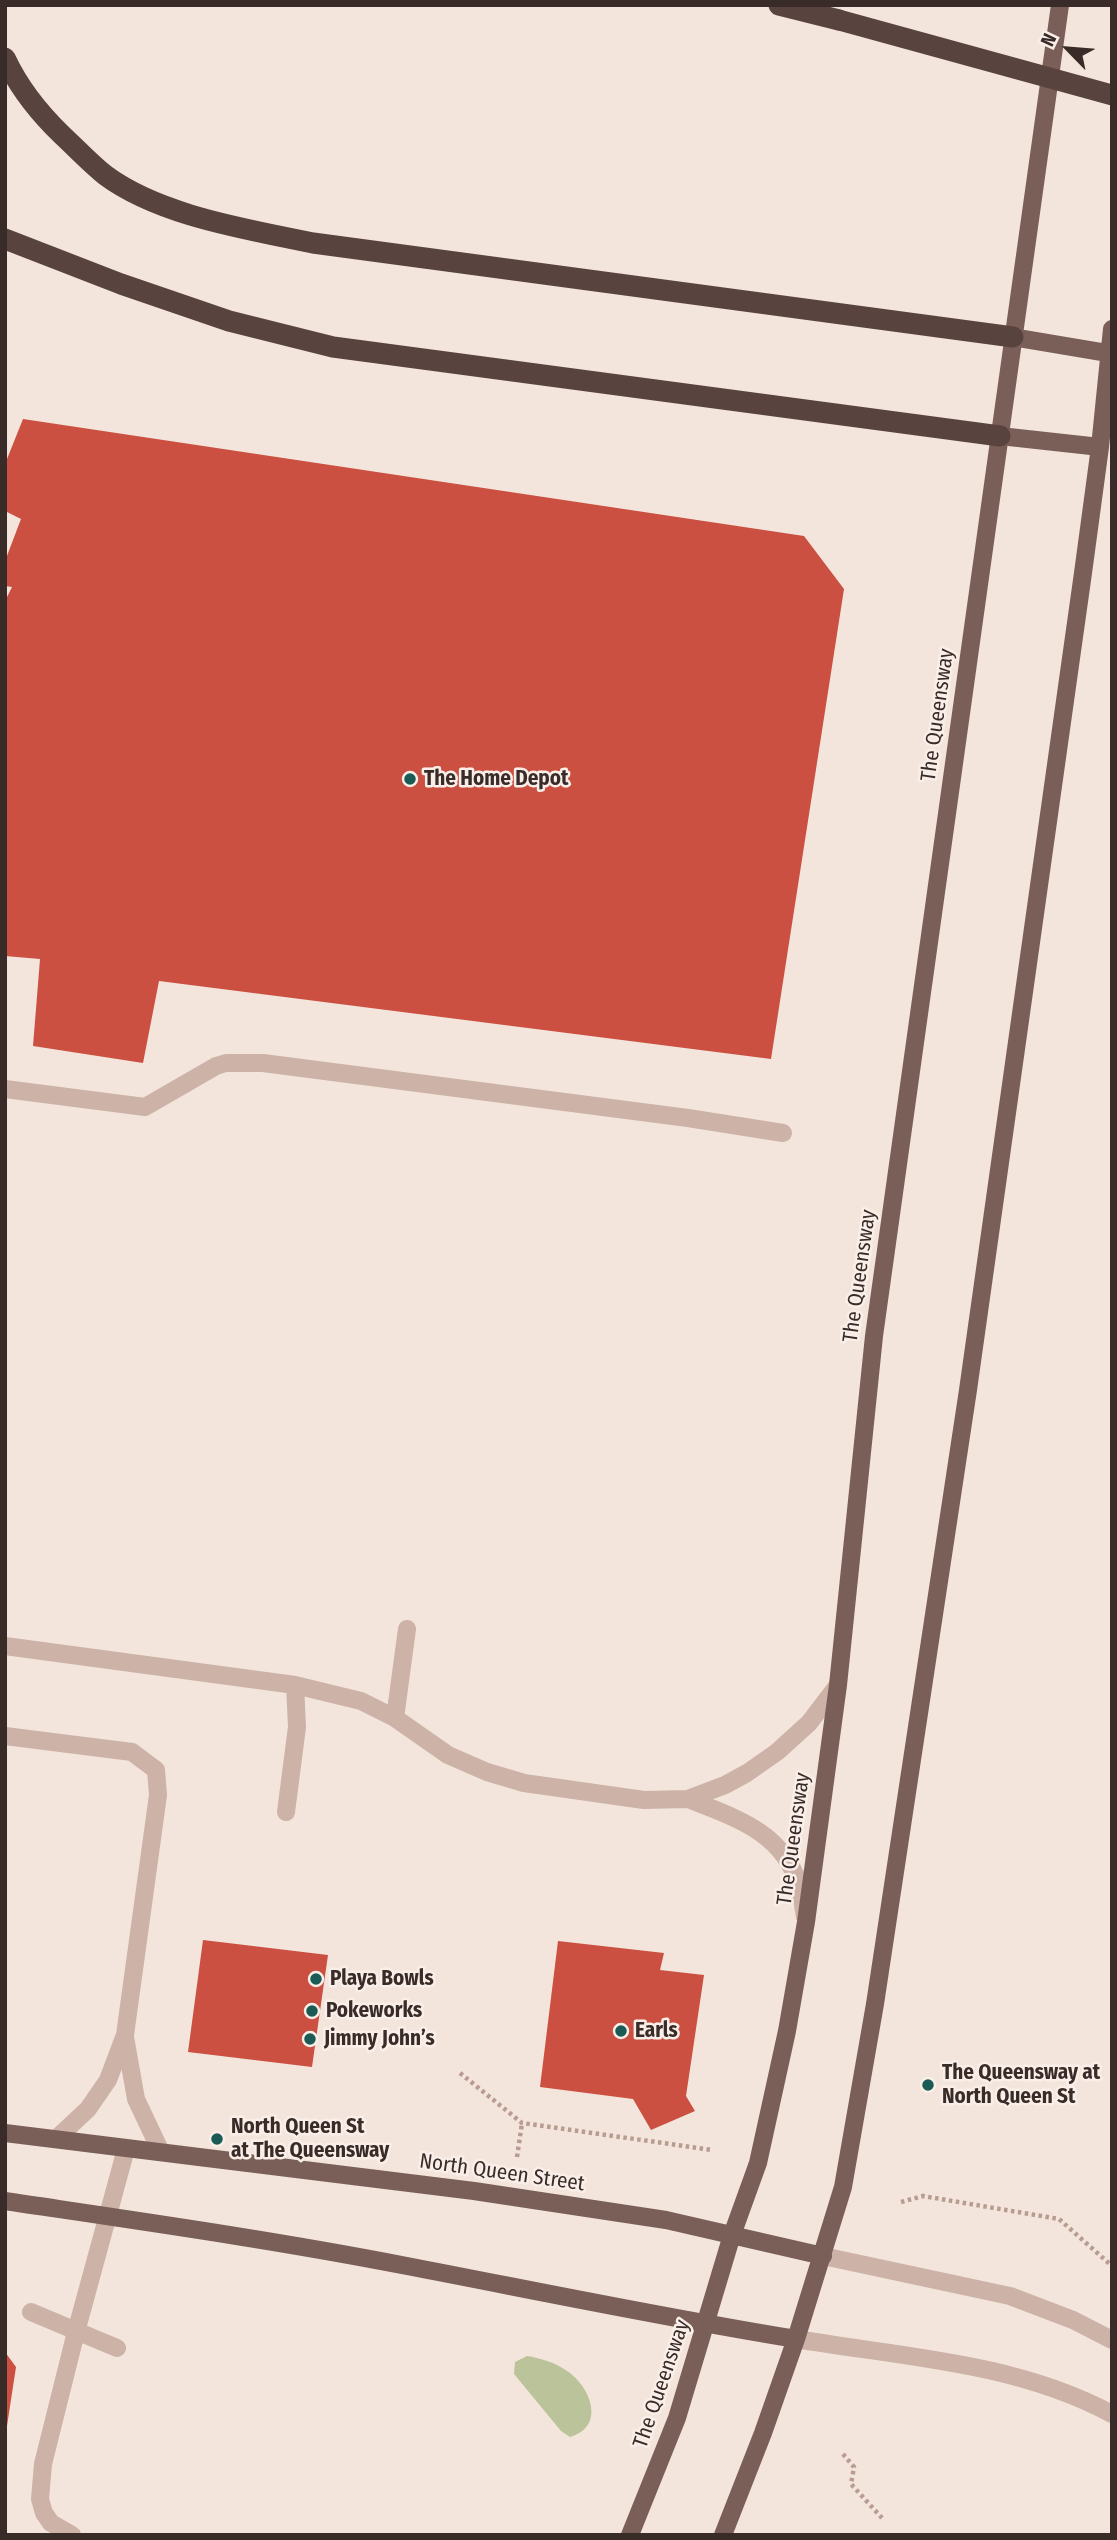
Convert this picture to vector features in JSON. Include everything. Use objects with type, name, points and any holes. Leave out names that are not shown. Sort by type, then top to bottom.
[{"type":"highway","points":[[779,5],[1112,94]]},
{"type":"highway","points":[[5,58],[14,78],[39,112],[106,175],[136,193],[226,225],[313,243],[1013,337]]},
{"type":"highway","points":[[5,239],[121,284],[229,321],[333,347],[1000,436]]},
{"type":"main road","name":"The Queensway","points":[[630,2535],[677,2418],[732,2235],[758,2163],[787,2031],[806,1922],[838,1685],[874,1336],[1060,5]]},
{"type":"main road","points":[[723,2535],[796,2339],[843,2187],[875,2004],[968,1390],[1106,448],[1112,329]]},
{"type":"main road","points":[[1013,337],[1110,353]]},
{"type":"main road","points":[[1000,436],[1106,448]]},
{"type":"main road","name":"North Queen Street","points":[[5,2133],[488,2193],[666,2220],[823,2256]]},
{"type":"main road","points":[[5,2201],[253,2238],[707,2325],[796,2339]]},
{"type":"lane","points":[[5,1089],[145,1107],[216,1066],[226,1063],[263,1063],[688,1118],[783,1133]]},
{"type":"lane","points":[[396,1718],[407,1629]]},
{"type":"lane","points":[[5,1646],[295,1685],[361,1701],[396,1718],[448,1755],[499,1776],[524,1783],[645,1800],[688,1799],[725,1786],[777,1752],[810,1723],[838,1685]]},
{"type":"lane","points":[[286,1812],[297,1727],[295,1685]]},
{"type":"lane","points":[[5,1736],[132,1752],[156,1770],[158,1794],[125,2035],[108,2080],[88,2109],[56,2139]]},
{"type":"lane","points":[[688,1799],[747,1823],[766,1835],[787,1860],[798,1884],[806,1922]]},
{"type":"lane","points":[[125,2035],[136,2099],[161,2152]]},
{"type":"lane","points":[[72,2535],[51,2523],[44,2513],[40,2499],[43,2464],[126,2148]]},
{"type":"lane","points":[[823,2256],[1010,2295],[1073,2320],[1112,2340]]},
{"type":"lane","points":[[31,2312],[117,2348]]},
{"type":"lane","points":[[796,2339],[961,2363],[1036,2381],[1112,2414]]},
{"type":"path","points":[[460,2073],[522,2123],[712,2150]]},
{"type":"path","points":[[517,2157],[522,2123]]},
{"type":"path","points":[[901,2202],[923,2196],[1059,2219],[1112,2266]]},
{"type":"path","points":[[843,2454],[854,2467],[851,2484],[882,2518]]},
{"type":"green space","points":[[527,2356],[560,2367],[581,2384],[591,2404],[589,2424],[582,2431],[570,2437],[561,2431],[514,2374],[515,2362]]},
{"type":"building","name":"The Home Depot","points":[[23,419],[804,536],[844,589],[771,1059],[159,981],[143,1063],[33,1046],[40,959],[5,956],[5,601],[12,587],[5,586],[5,561],[21,519],[5,511],[5,464]]},
{"type":"building","points":[[203,1940],[328,1955],[312,2067],[188,2052]]},
{"type":"building","name":"Earls","points":[[558,1941],[664,1953],[660,1970],[704,1975],[686,2096],[695,2111],[651,2130],[633,2099],[540,2087]]},
{"type":"building","points":[[5,2352],[16,2367],[7,2426],[5,2426]]},
{"type":"place","name":"The Home Depot","points":[[410,779]]},
{"type":"place","name":"Playa Bowls","points":[[316,1979]]},
{"type":"place","name":"Pokeworks","points":[[312,2011]]},
{"type":"place","name":"Earls","points":[[621,2031]]},
{"type":"place","name":"Jimmy John’s","points":[[310,2039]]},
{"type":"place","name":"The Queensway at North Queen St","points":[[928,2085]]},
{"type":"place","name":"North Queen St at The Queensway","points":[[217,2139]]}]
